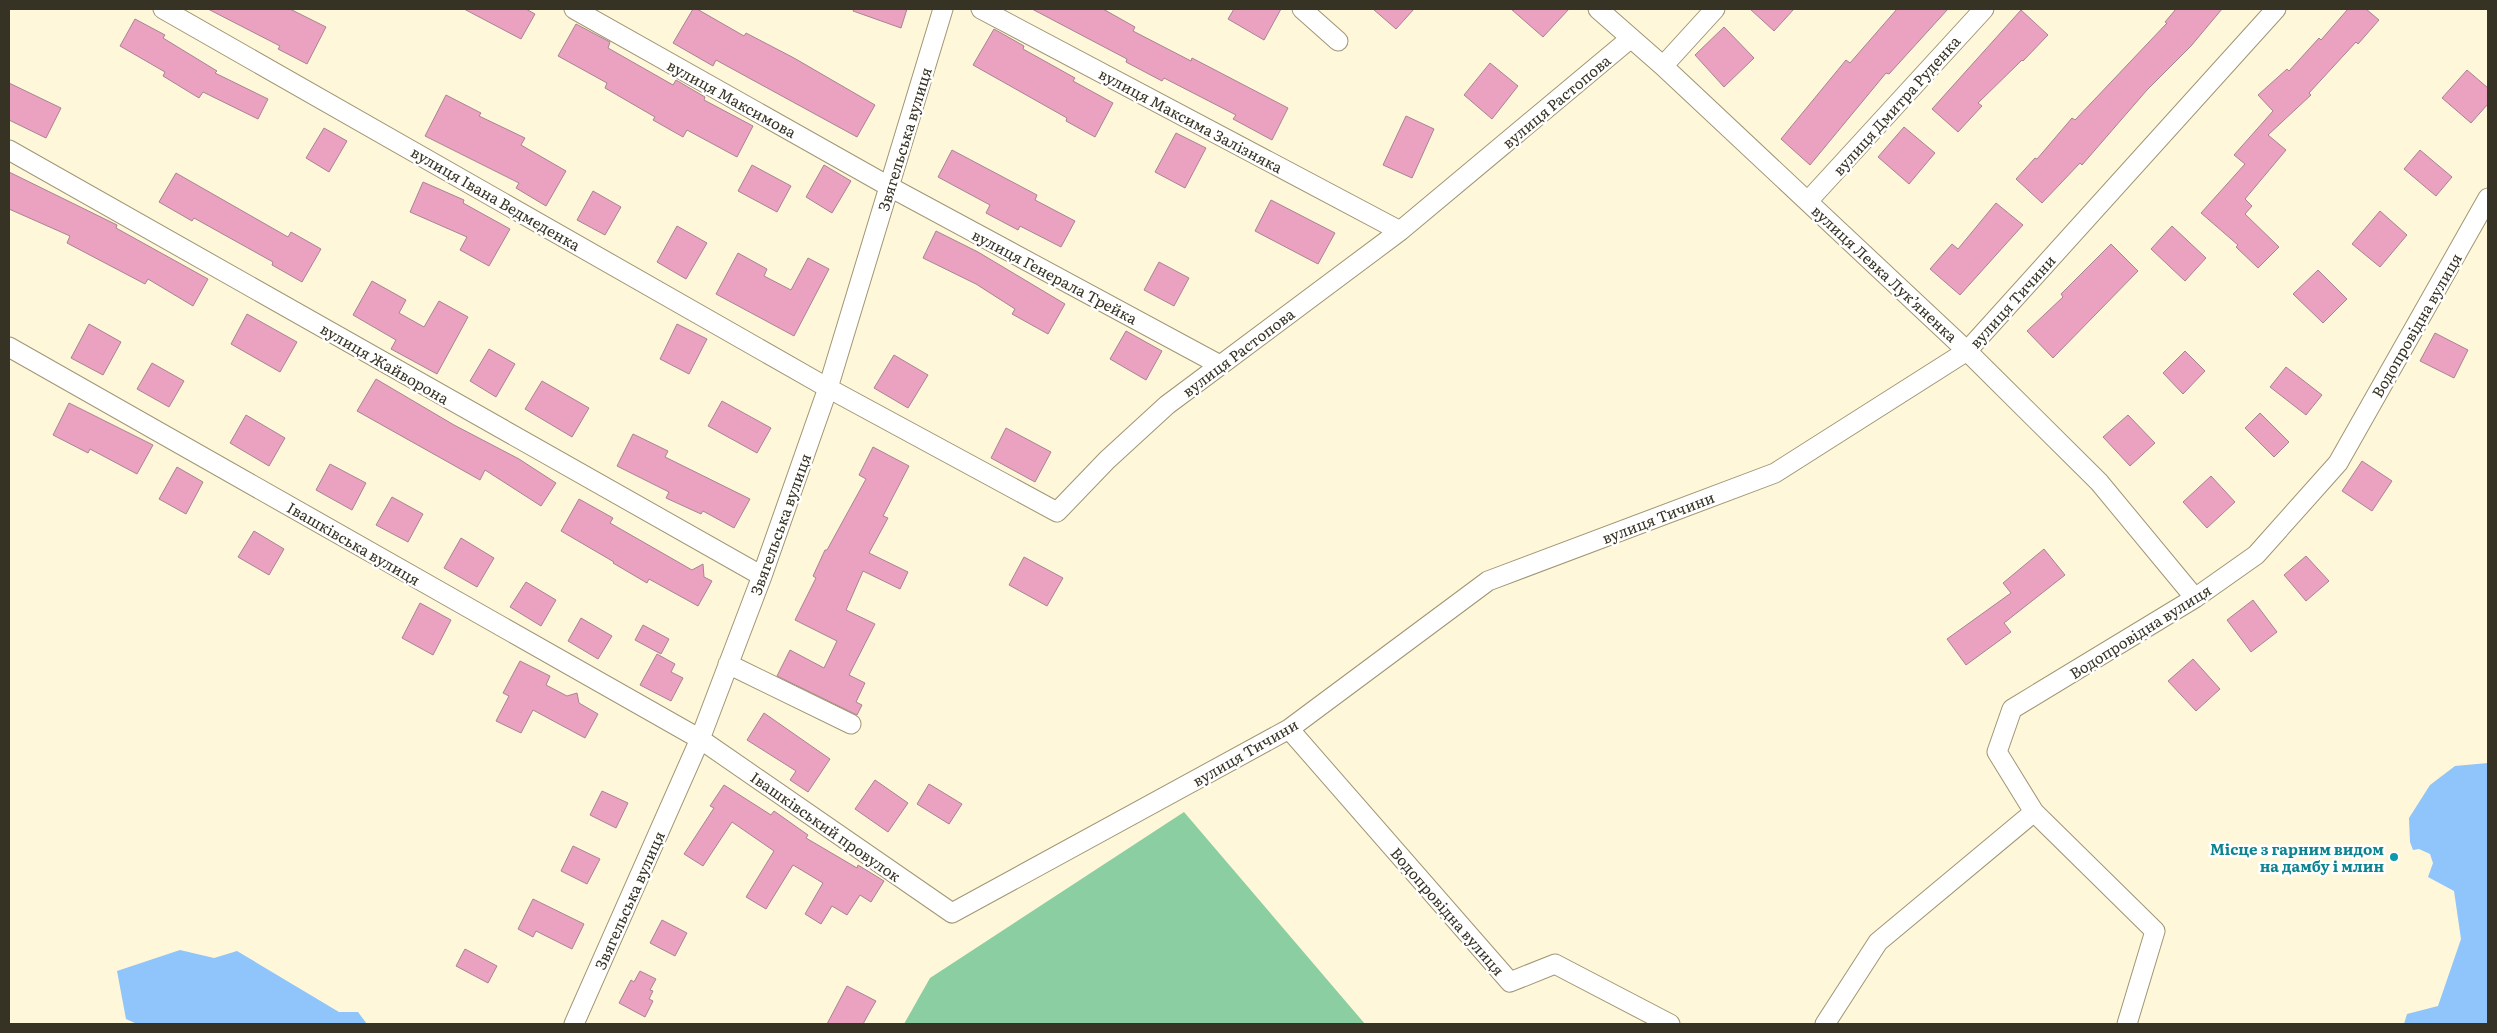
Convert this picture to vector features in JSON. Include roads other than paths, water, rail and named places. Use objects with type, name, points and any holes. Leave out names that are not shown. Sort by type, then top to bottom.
[{"type":"street","name":"вулиця Івана Ведмеденка","points":[[163,9],[828,388]]},
{"type":"street","name":"вулиця Максимова","points":[[574,9],[890,187]]},
{"type":"street","name":"Звягельська вулиця","points":[[574,1024],[700,740],[762,576],[828,388],[943,9]]},
{"type":"street","name":"вулиця Максима Залізняка","points":[[981,9],[1400,231]]},
{"type":"street","points":[[1302,9],[1338,41]]},
{"type":"street","name":"вулиця Левка Лукʼяненка","points":[[1598,9],[1663,66],[1968,351],[2100,482],[2195,598]]},
{"type":"street","points":[[1663,66],[1715,9]]},
{"type":"street","name":"вулиця Дмитра Руденка","points":[[1808,201],[1984,9]]},
{"type":"street","name":"вулиця Тичини","points":[[952,914],[1289,729],[1488,580],[1776,473],[1968,351],[2276,9]]},
{"type":"street","name":"вулиця Растопова","points":[[828,388],[1057,512],[1107,460],[1167,405],[1400,231],[1631,38]]},
{"type":"street","name":"вулиця Жайворона","points":[[9,150],[762,576]]},
{"type":"street","name":"вулиця Генерала Трейка","points":[[890,187],[1220,365]]},
{"type":"street","name":"Водопровідна вулиця","points":[[2034,812],[1997,752],[2012,709],[2195,598],[2256,555],[2338,463],[2488,198]]},
{"type":"street","name":"Івашківська вулиця","points":[[9,347],[700,740]]},
{"type":"street","points":[[728,664],[851,724]]},
{"type":"street","name":"Водопровідна вулиця","points":[[1289,729],[1510,982],[1554,964],[1670,1024]]},
{"type":"street","name":"Івашківський провулок","points":[[700,740],[952,914]]},
{"type":"street","points":[[1825,1024],[1878,942],[2034,812],[2155,931],[2127,1024]]},
{"type":"water","points":[[2488,763],[2488,1024],[2404,1024],[2407,1014],[2438,1006],[2461,939],[2454,891],[2428,877],[2433,863],[2430,854],[2419,849],[2413,850],[2410,842],[2409,818],[2430,785],[2455,766]]},
{"type":"water","points":[[180,950],[214,958],[237,951],[339,1012],[358,1012],[367,1024],[137,1024],[126,1019],[117,971]]},
{"type":"place","name":"Місце з гарним видом на дамбу і млин","points":[[2394,857]]}]
